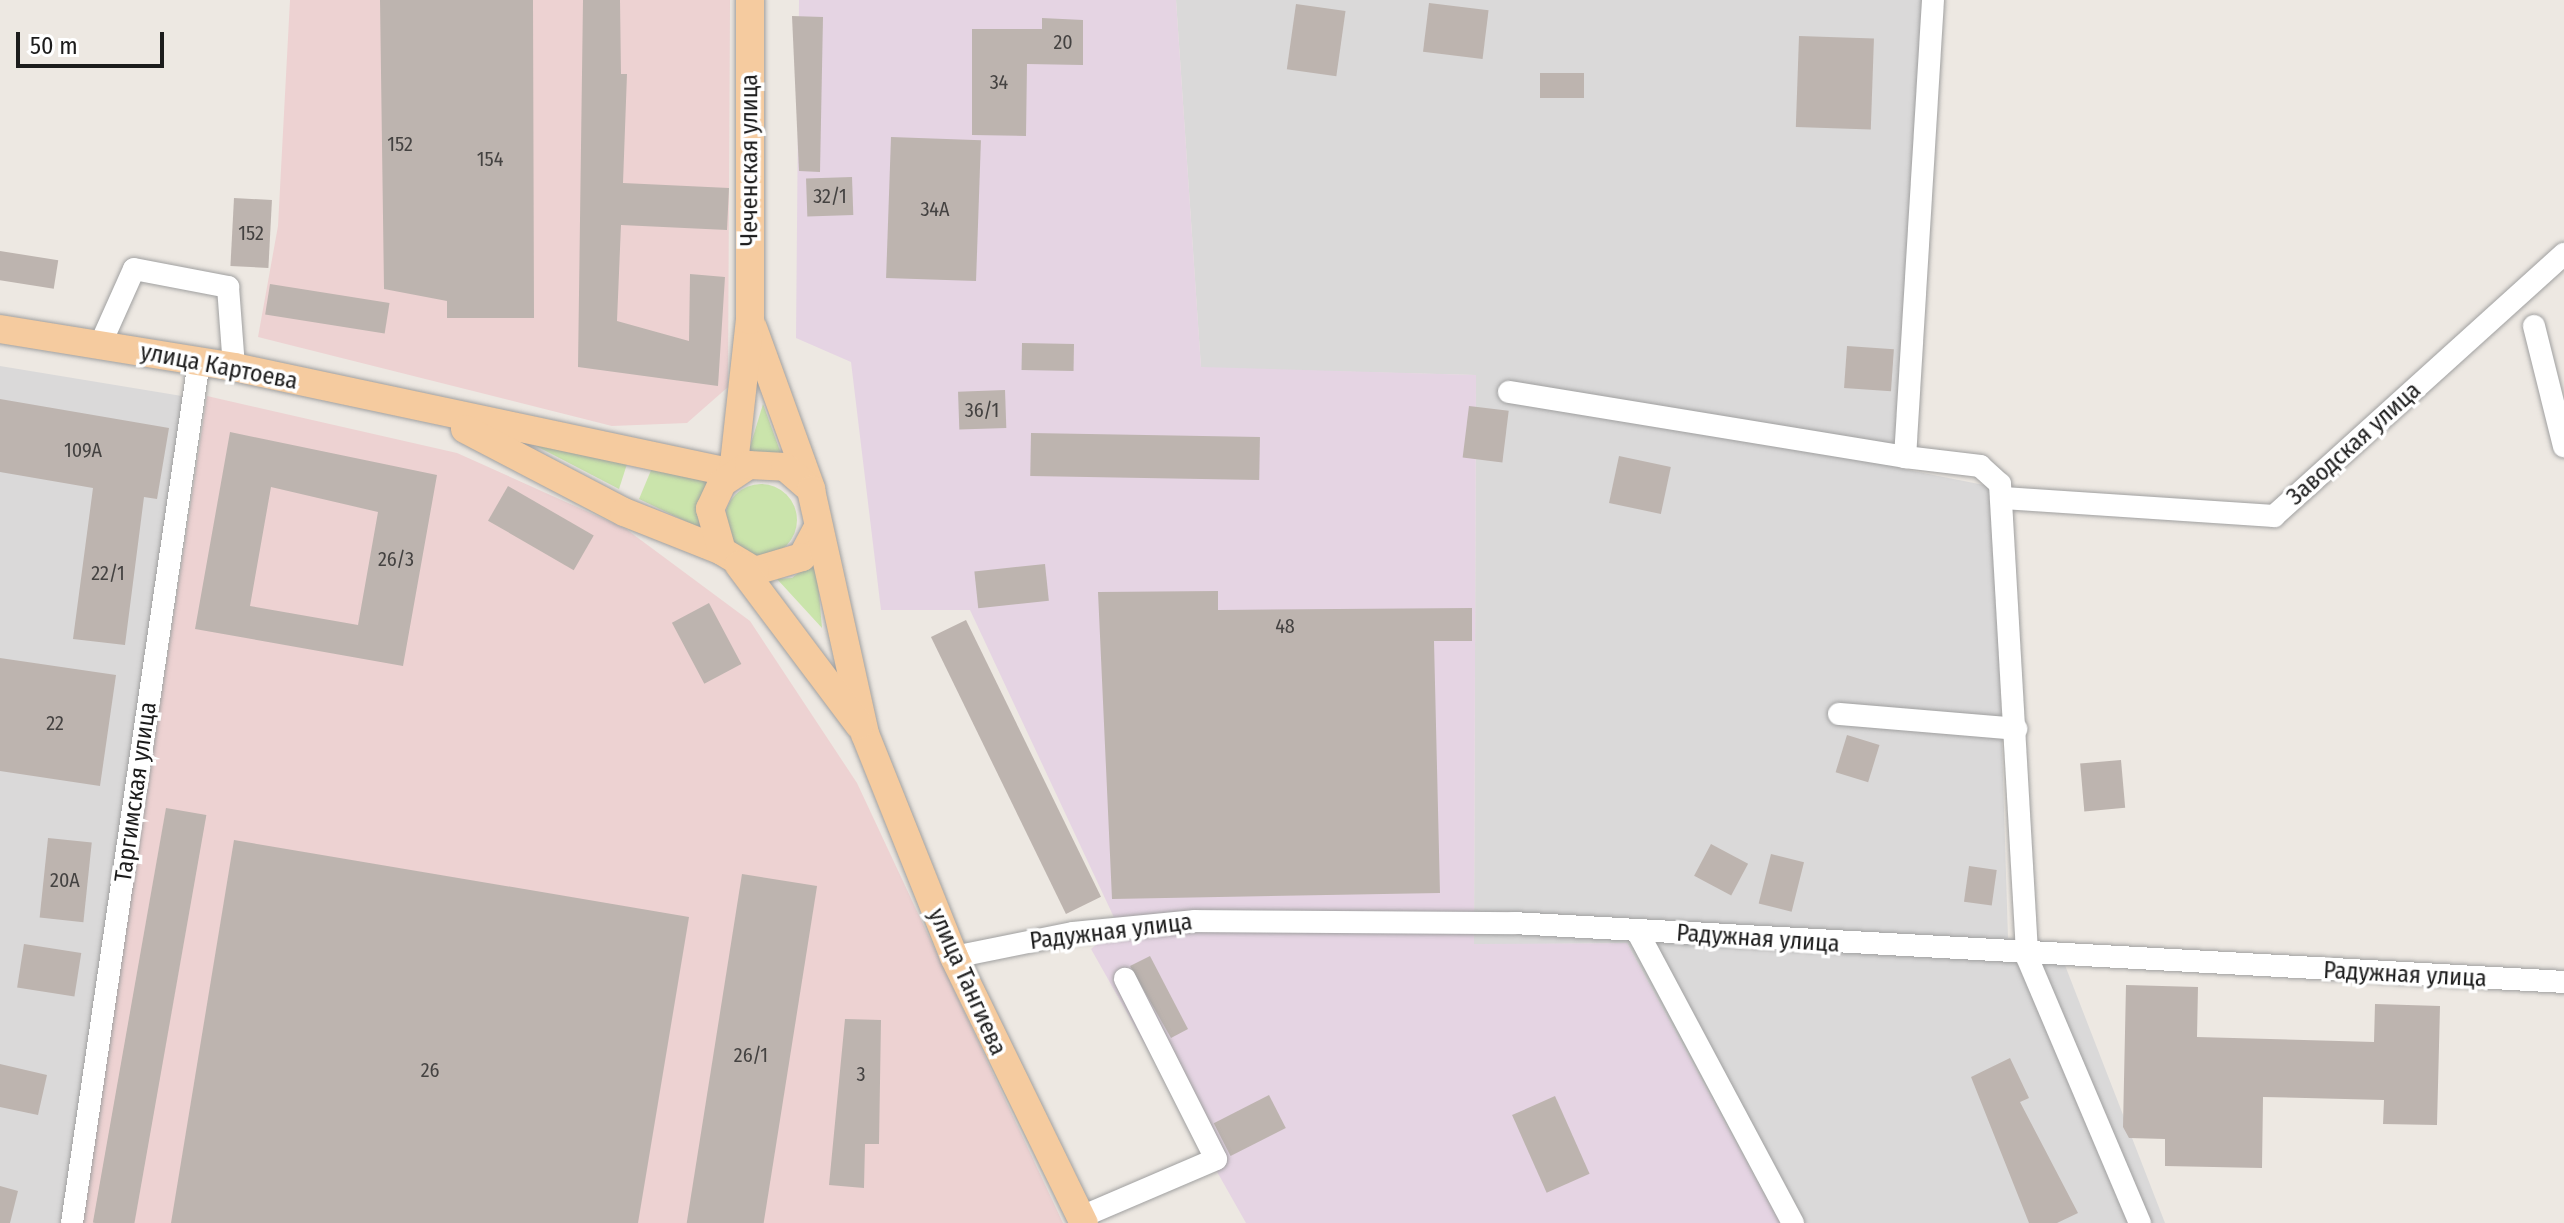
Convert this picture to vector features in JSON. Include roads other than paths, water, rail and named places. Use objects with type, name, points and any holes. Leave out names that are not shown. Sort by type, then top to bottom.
[{"type":"main road","name":"Чеченская улица","points":[[733,473],[750,320],[750,0]]},
{"type":"main road","name":"Чеченская улица","points":[[750,320],[811,490]]},
{"type":"main road","name":"улица Картоева","points":[[0,329],[234,367],[436,413],[733,473]]},
{"type":"main road","name":"улица Картоева","points":[[436,413],[624,512],[730,558]]},
{"type":"main road","points":[[767,463],[785,467],[811,490],[865,734],[730,558],[710,509],[733,473],[767,463]]},
{"type":"main road","points":[[730,558],[788,566],[818,527]]},
{"type":"main road","name":"улица Тангиева","points":[[865,734],[954,957],[1083,1220]]},
{"type":"street","points":[[1905,457],[1933,0]]},
{"type":"street","name":"Заводская улица","points":[[2003,498],[2274,516],[2564,254]]},
{"type":"street","points":[[100,345],[134,269],[228,287],[234,367]]},
{"type":"street","points":[[2534,326],[2564,446]]},
{"type":"street","name":"Таргимская улица","points":[[72,1223],[199,361]]},
{"type":"street","points":[[1509,392],[1905,457],[1980,466],[2000,484],[2027,957],[2140,1223]]},
{"type":"street","points":[[1839,714],[2016,729]]},
{"type":"street","name":"Радужная улица","points":[[954,957],[1073,933],[1195,921],[1637,931],[2027,957],[2564,982]]},
{"type":"street","points":[[1637,931],[1793,1223]]},
{"type":"street","points":[[1083,1220],[1216,1159],[1125,979]]}]
